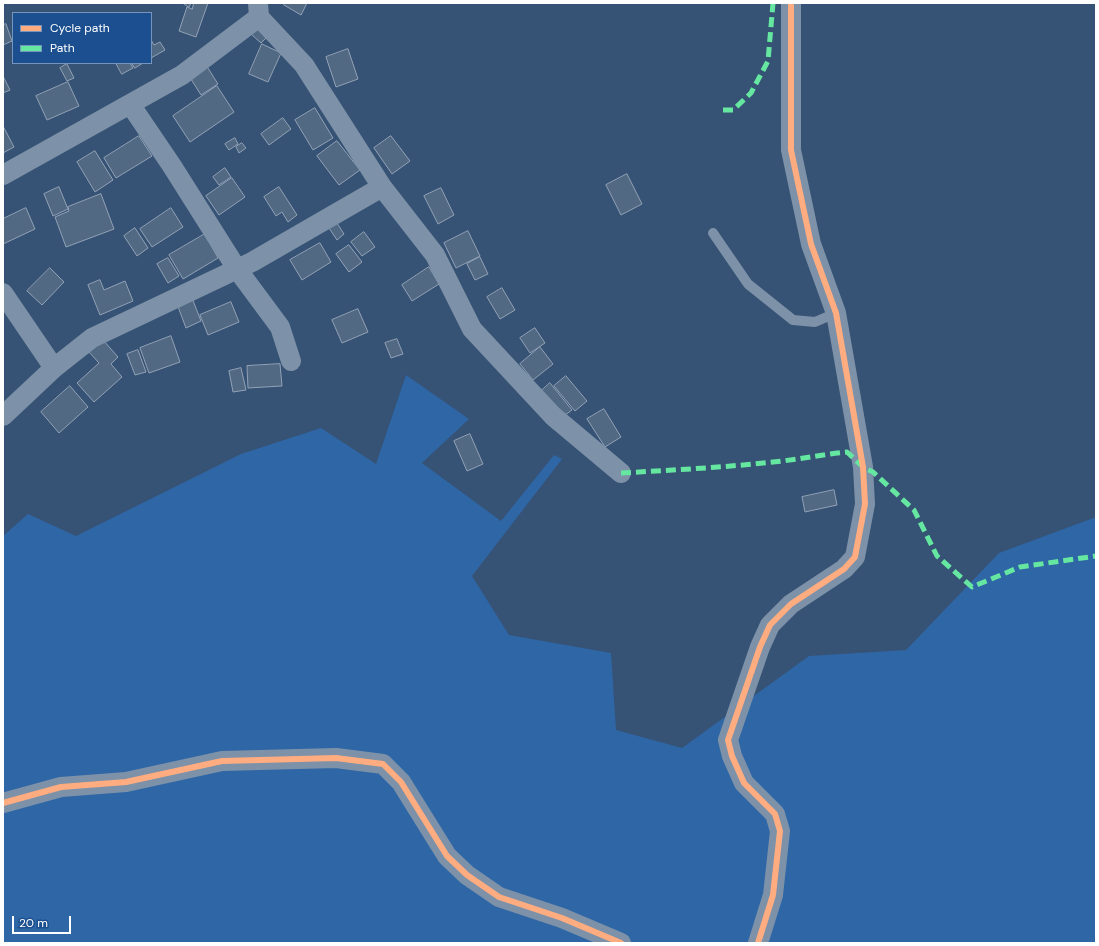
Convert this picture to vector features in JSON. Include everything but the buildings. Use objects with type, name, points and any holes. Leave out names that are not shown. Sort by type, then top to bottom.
[{"type":"street","points":[[758,943],[773,894],[780,831],[775,814],[744,783],[732,756],[728,740],[760,647],[770,625],[791,604],[844,569],[855,557],[865,504],[863,467],[836,314],[811,244],[791,150],[791,3]]},
{"type":"street","points":[[3,175],[182,75],[258,10],[304,65],[382,187],[435,255],[472,329],[553,416],[621,473]]},
{"type":"street","points":[[130,104],[172,166],[237,269],[280,327],[291,361]]},
{"type":"street","points":[[3,416],[54,368],[92,338],[252,262],[382,187]]},
{"type":"street","points":[[3,293],[54,368]]},
{"type":"street","points":[[3,803],[61,786],[126,782],[222,761],[336,758],[383,764],[401,782],[447,856],[467,875],[499,897],[562,918],[620,943]]},
{"type":"lane","points":[[713,233],[748,284],[793,320],[815,322],[836,314]]},
{"type":"shaded area","points":[[406,375],[469,419],[422,463],[501,521],[554,455],[562,459],[472,576],[509,635],[611,653],[616,730],[682,748],[809,656],[906,650],[999,553],[1096,517],[1096,943],[3,943],[3,536],[28,514],[76,536],[241,454],[321,428],[376,464]]},
{"type":"marked path","points":[[723,110],[733,110],[751,93],[768,61],[773,3]]},
{"type":"marked path","points":[[621,473],[743,465],[847,452],[863,467],[873,472],[914,510],[937,556],[972,587],[1020,567],[1096,556]]},
{"type":"cycle path","points":[[758,943],[773,895],[780,831],[775,814],[744,783],[732,756],[728,740],[760,647],[770,625],[791,604],[844,569],[855,557],[865,504],[863,467],[836,313],[811,244],[791,150],[791,3]]},
{"type":"cycle path","points":[[3,803],[61,787],[126,782],[222,761],[336,758],[383,764],[401,782],[447,856],[467,875],[499,897],[562,918],[621,943]]}]
